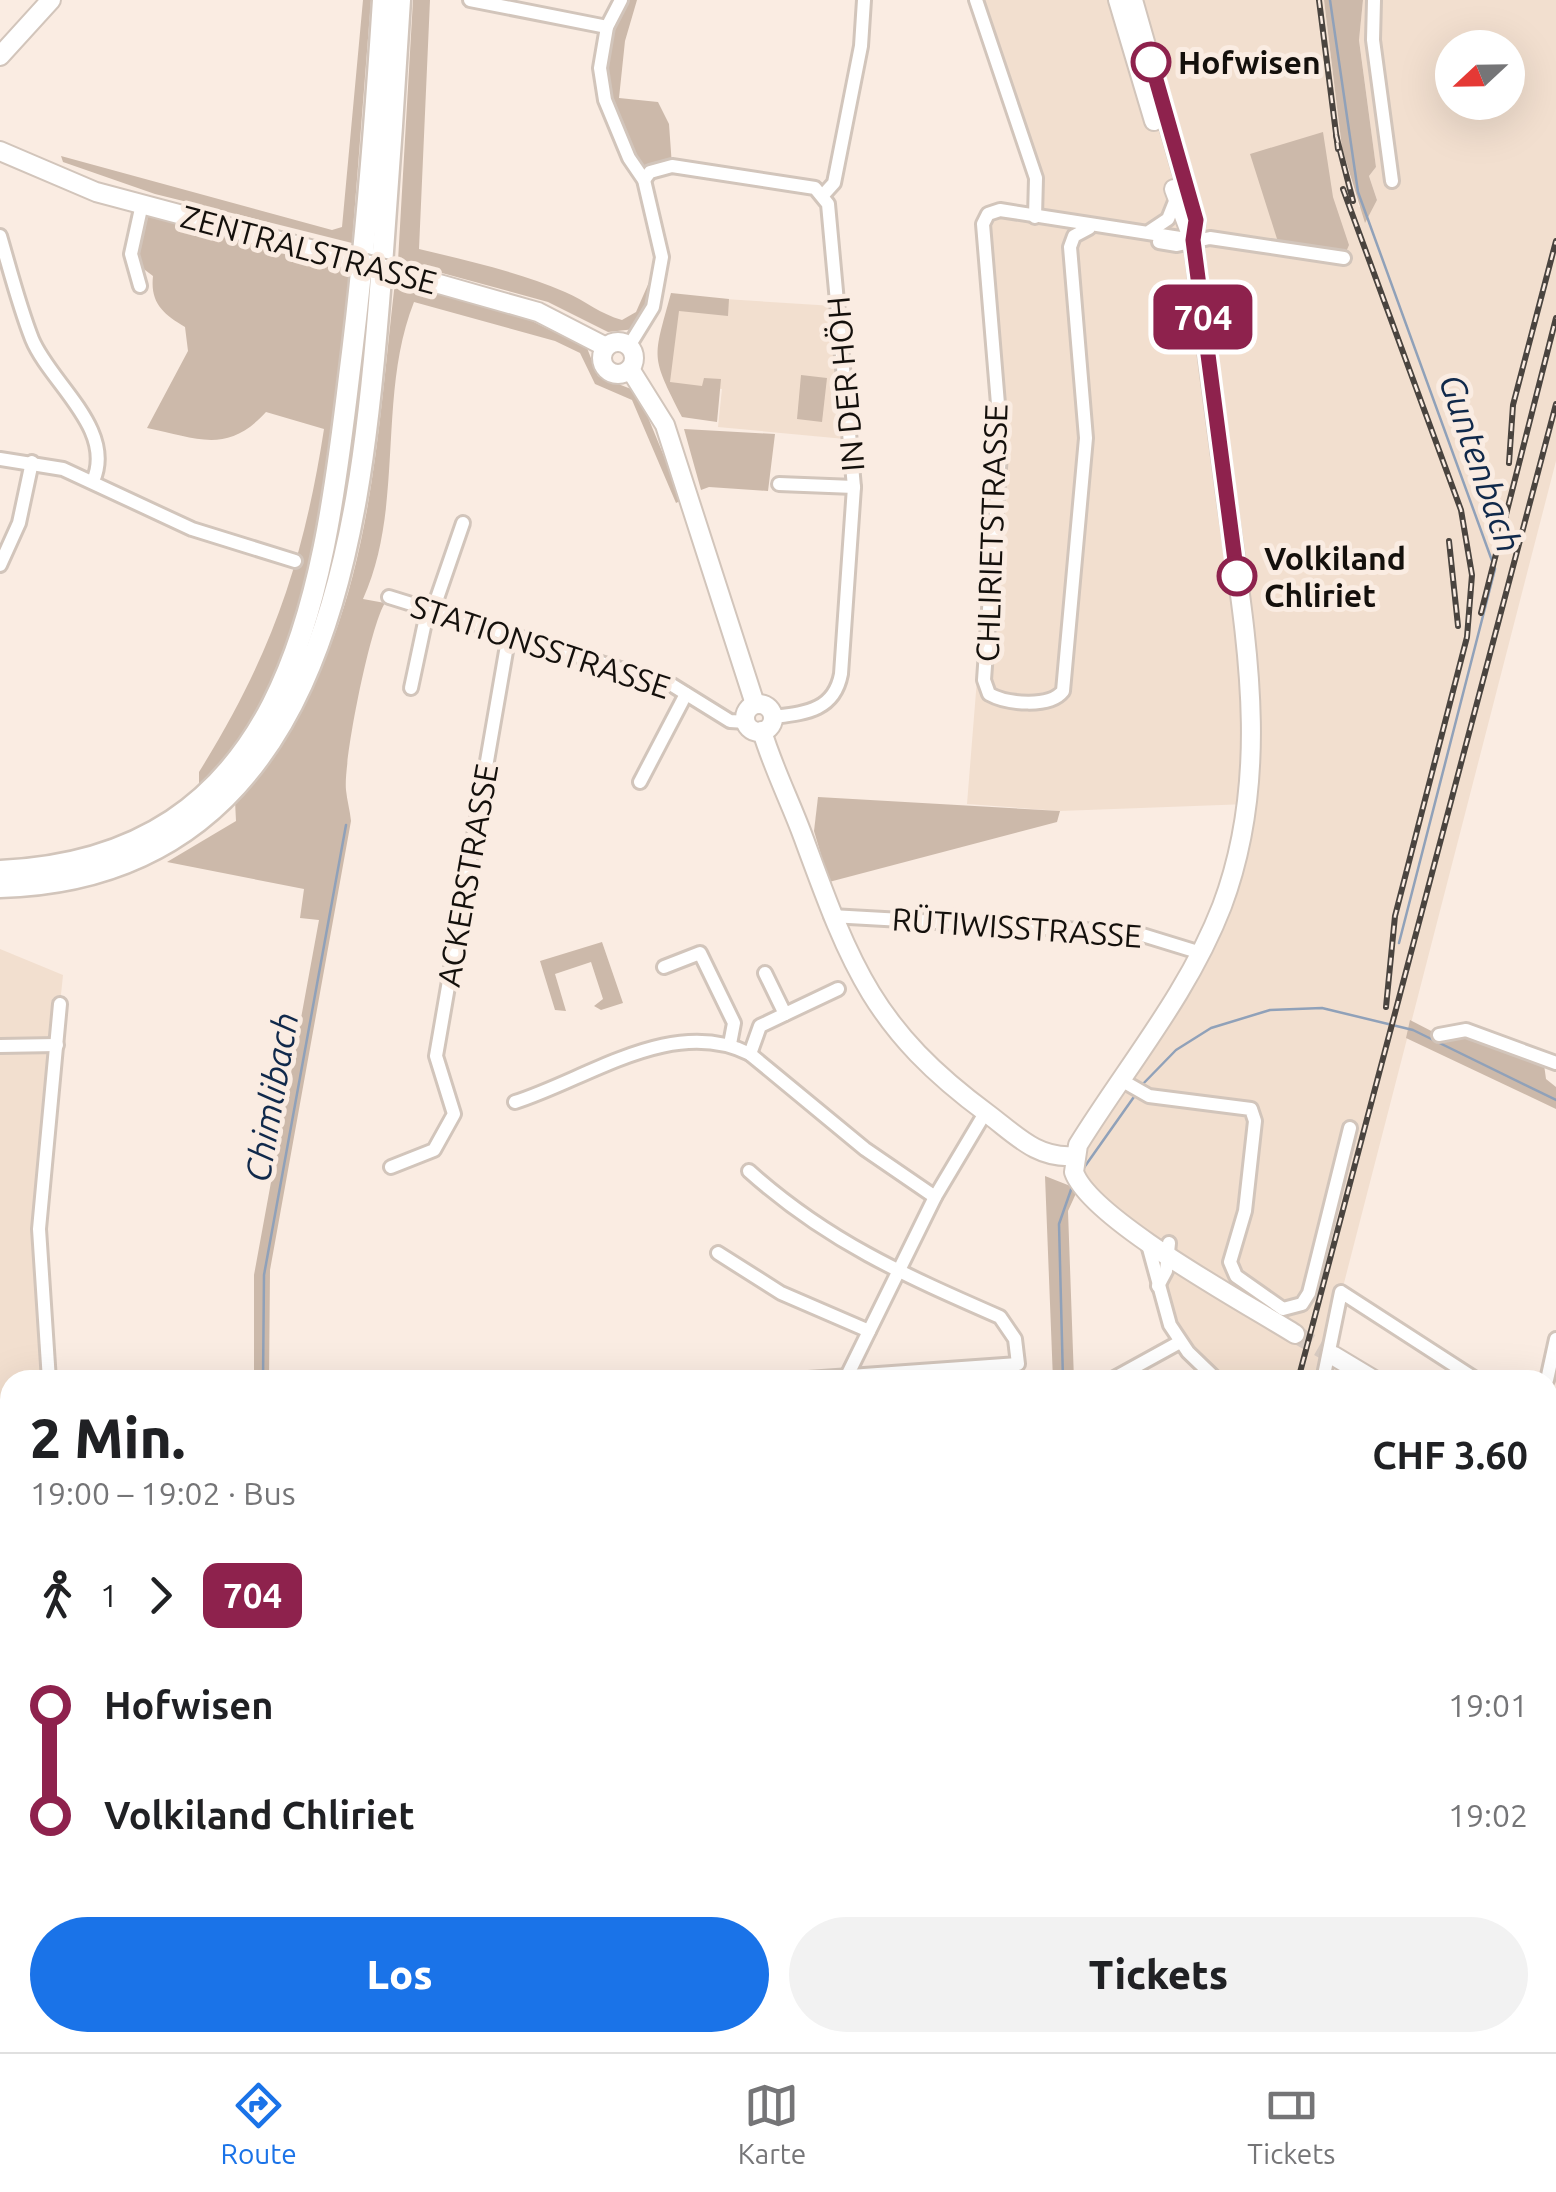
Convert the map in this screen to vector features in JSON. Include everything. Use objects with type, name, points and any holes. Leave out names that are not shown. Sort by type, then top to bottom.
[{"type":"highway","points":[[0,871],[85,858],[170,818],[234,762],[285,685],[317,582],[341,444],[366,230],[384,0]]},
{"type":"highway","points":[[0,887],[56,881],[100,870],[180,831],[212,807],[254,763],[306,678],[339,590],[359,498],[375,348],[400,0]]},
{"type":"main road","points":[[0,56],[51,0]]},
{"type":"main road","points":[[1079,1171],[1173,1004],[1221,908],[1244,830],[1253,722],[1251,679],[1193,240],[1176,196],[1118,0]]},
{"type":"main road","points":[[1133,0],[1196,220],[1193,240]]},
{"type":"main road","name":"ZENTRALSTRASSE","points":[[4,149],[52,176],[142,204],[538,312],[606,347]]},
{"type":"main road","points":[[620,342],[630,346],[634,360],[630,369],[618,374],[607,370],[602,358],[606,347],[620,342]]},
{"type":"main road","points":[[630,369],[665,426],[756,704],[770,708],[760,724],[858,978],[906,1045],[986,1113],[1046,1155],[1079,1171],[1168,1258],[1295,1334]]},
{"type":"main road","points":[[1079,1171],[1168,1258],[1252,1307]]},
{"type":"main road","points":[[1334,1356],[1357,1370]]},
{"type":"street","points":[[470,0],[607,27]]},
{"type":"street","points":[[621,0],[607,27],[600,68],[605,100],[629,158],[644,180],[662,257],[653,307],[630,346]]},
{"type":"street","points":[[644,180],[650,172],[672,166],[803,186],[824,194],[834,183],[860,46],[864,0]]},
{"type":"street","points":[[976,0],[1036,178],[1035,217]]},
{"type":"street","points":[[1374,0],[1373,40],[1392,181]]},
{"type":"street","name":"IN DER HÖH","points":[[760,724],[815,709],[837,691],[854,487],[831,230],[824,194]]},
{"type":"street","points":[[1148,232],[1168,220],[1176,196]]},
{"type":"street","points":[[140,286],[131,254],[142,204]]},
{"type":"street","name":"CHLIRIETSTRASSE","points":[[1089,228],[1074,236],[1070,247],[1086,438],[1064,684],[1057,699],[1047,702],[1000,699],[989,694],[984,686],[1001,440],[983,224],[988,214],[1000,210],[1193,240]]},
{"type":"street","name":"CHLIRIETSTRASSE","points":[[1035,217],[1048,224],[1177,246],[1193,240]]},
{"type":"street","points":[[0,236],[32,340],[48,371],[94,436],[99,462],[93,481]]},
{"type":"street","points":[[1193,240],[1210,238],[1344,258]]},
{"type":"street","points":[[0,459],[32,462],[93,481],[192,529],[295,560]]},
{"type":"street","points":[[0,564],[19,522],[32,462]]},
{"type":"street","points":[[779,484],[854,487]]},
{"type":"street","points":[[411,688],[430,609],[463,523]]},
{"type":"street","name":"STATIONSSTRASSE","points":[[389,597],[686,694],[730,722],[760,724]]},
{"type":"street","name":"ACKERSTRASSE","points":[[391,1167],[434,1150],[460,1116],[436,1056],[510,634]]},
{"type":"street","points":[[640,782],[686,694]]},
{"type":"street","name":"RÜTIWISSTRASSE","points":[[831,916],[1136,933],[1201,952]]},
{"type":"street","points":[[664,967],[700,953],[734,1023],[730,1044]]},
{"type":"street","points":[[765,973],[785,1014]]},
{"type":"street","points":[[750,1054],[756,1030],[838,989]]},
{"type":"street","points":[[48,1370],[40,1230],[60,1004]]},
{"type":"street","points":[[1440,1035],[1466,1030],[1556,1063]]},
{"type":"street","points":[[515,1102],[678,1041],[730,1044],[750,1054],[866,1149],[936,1197]]},
{"type":"street","points":[[0,1046],[57,1045]]},
{"type":"street","points":[[1126,1083],[1144,1095],[1252,1109],[1255,1122],[1245,1210],[1230,1262],[1236,1276],[1283,1309],[1302,1304],[1309,1293],[1350,1128]]},
{"type":"street","points":[[850,1370],[936,1197],[986,1113]]},
{"type":"street","points":[[749,1170],[796,1213],[899,1274],[1000,1317],[1015,1339],[1012,1370]]},
{"type":"street","points":[[718,1252],[781,1293],[868,1331]]},
{"type":"street","points":[[1168,1258],[1158,1286],[1167,1318],[1180,1342],[1208,1370]]},
{"type":"street","points":[[1325,1370],[1340,1292],[1461,1370]]},
{"type":"street","points":[[1549,1370],[1556,1339]]},
{"type":"street","points":[[1129,1370],[1180,1342]]},
{"type":"street","points":[[930,1370],[1013,1364]]},
{"type":"shaded area","points":[[363,0],[371,0],[352,243],[155,194],[63,162],[61,156],[332,230],[342,227]]},
{"type":"shaded area","points":[[413,0],[430,0],[419,249],[530,279],[622,320],[636,312],[650,280],[655,282],[635,329],[608,332],[548,302],[398,261]]},
{"type":"shaded area","points":[[621,0],[637,0],[625,41],[619,98],[658,102],[669,124],[672,166],[644,180],[605,100],[607,27]]},
{"type":"shaded area","points":[[976,0],[1324,0],[1342,148],[1359,207],[1377,200],[1369,176],[1376,167],[1359,39],[1363,0],[1556,0],[1556,461],[1322,1370],[1199,1370],[1160,1313],[1149,1254],[1087,1199],[1074,1156],[1201,952],[1248,804],[1060,811],[967,804],[989,530],[989,467],[1001,439],[988,214],[1034,217],[1037,203]]},
{"type":"shaded area","points":[[1324,0],[1363,0],[1359,40],[1376,167],[1369,176],[1377,200],[1365,223],[1342,148]]},
{"type":"shaded area","points":[[1323,132],[1333,197],[1349,245],[1346,252],[1278,242],[1250,154]]},
{"type":"shaded area","points":[[148,216],[350,270],[330,452],[309,574],[270,688],[240,741],[199,786],[199,772],[246,688],[281,608],[306,523],[324,429],[266,412],[238,434],[224,439],[196,439],[147,428],[188,351],[185,327],[160,307],[153,276],[137,264]]},
{"type":"shaded area","points":[[395,282],[530,320],[587,348],[598,376],[631,389],[645,410],[682,500],[676,503],[632,400],[595,384],[580,353],[555,341],[414,302],[396,375],[383,526],[376,563],[363,599],[385,603],[372,638],[353,725],[346,775],[351,821],[270,1270],[269,1370],[254,1370],[254,1275],[319,920],[300,918],[304,889],[167,862],[236,821],[235,801],[280,744],[314,684],[339,622],[357,557],[380,422]]},
{"type":"shaded area","points":[[671,293],[729,299],[728,316],[679,311],[670,382],[702,386],[704,378],[721,379],[717,422],[682,417],[664,380],[658,345]]},
{"type":"shaded area","points":[[678,296],[834,306],[845,439],[718,427],[722,389],[668,385]]},
{"type":"shaded area","points":[[801,375],[827,378],[822,422],[797,419]]},
{"type":"shaded area","points":[[684,429],[775,434],[768,491],[709,487],[701,490]]},
{"type":"shaded area","points":[[818,797],[1060,811],[1057,822],[829,882],[814,831]]},
{"type":"shaded area","points":[[602,942],[623,1003],[601,1010],[594,1006],[603,999],[591,962],[555,974],[566,1011],[555,1010],[540,961]]},
{"type":"shaded area","points":[[0,949],[63,975],[41,1190],[49,1370],[0,1370]]},
{"type":"shaded area","points":[[1410,1020],[1439,1035],[1466,1030],[1543,1057],[1546,1079],[1556,1087],[1556,1109],[1406,1038]]},
{"type":"shaded area","points":[[1045,1176],[1078,1189],[1068,1211],[1074,1370],[1053,1370]]},
{"type":"waterway","name":"Guntenbach","points":[[1330,0],[1358,192],[1495,569],[1399,943]]},
{"type":"waterway","name":"Chimlibach","points":[[263,1370],[264,1275],[346,825]]},
{"type":"waterway","name":"Chimlibach","points":[[1140,1087],[1176,1050],[1211,1028],[1270,1010],[1322,1008],[1413,1030],[1556,1100]]},
{"type":"waterway","name":"Chimlibach","points":[[1083,1169],[1136,1094]]},
{"type":"waterway","name":"Chimlibach","points":[[1063,1370],[1059,1224],[1073,1184]]},
{"type":"tunnel","points":[[1295,1334],[1334,1356]]},
{"type":"railway","points":[[1319,0],[1338,149]]},
{"type":"railway","points":[[1336,135],[1353,201]]},
{"type":"railway","points":[[1343,189],[1461,510],[1472,575],[1467,637],[1395,916],[1386,1007]]},
{"type":"railway","points":[[1509,463],[1513,405],[1556,241]]},
{"type":"railway","points":[[1481,613],[1556,318]]},
{"type":"railway","points":[[1301,1370],[1556,404]]},
{"type":"railway","points":[[1449,541],[1458,626]]},
{"type":"bus line","name":"704","points":[[1151,62],[1196,220],[1193,240],[1237,576]]},
{"type":"place","name":"Hofwisen","points":[[1151,62]]},
{"type":"place","name":"Volkiland Chliriet","points":[[1237,576]]}]
